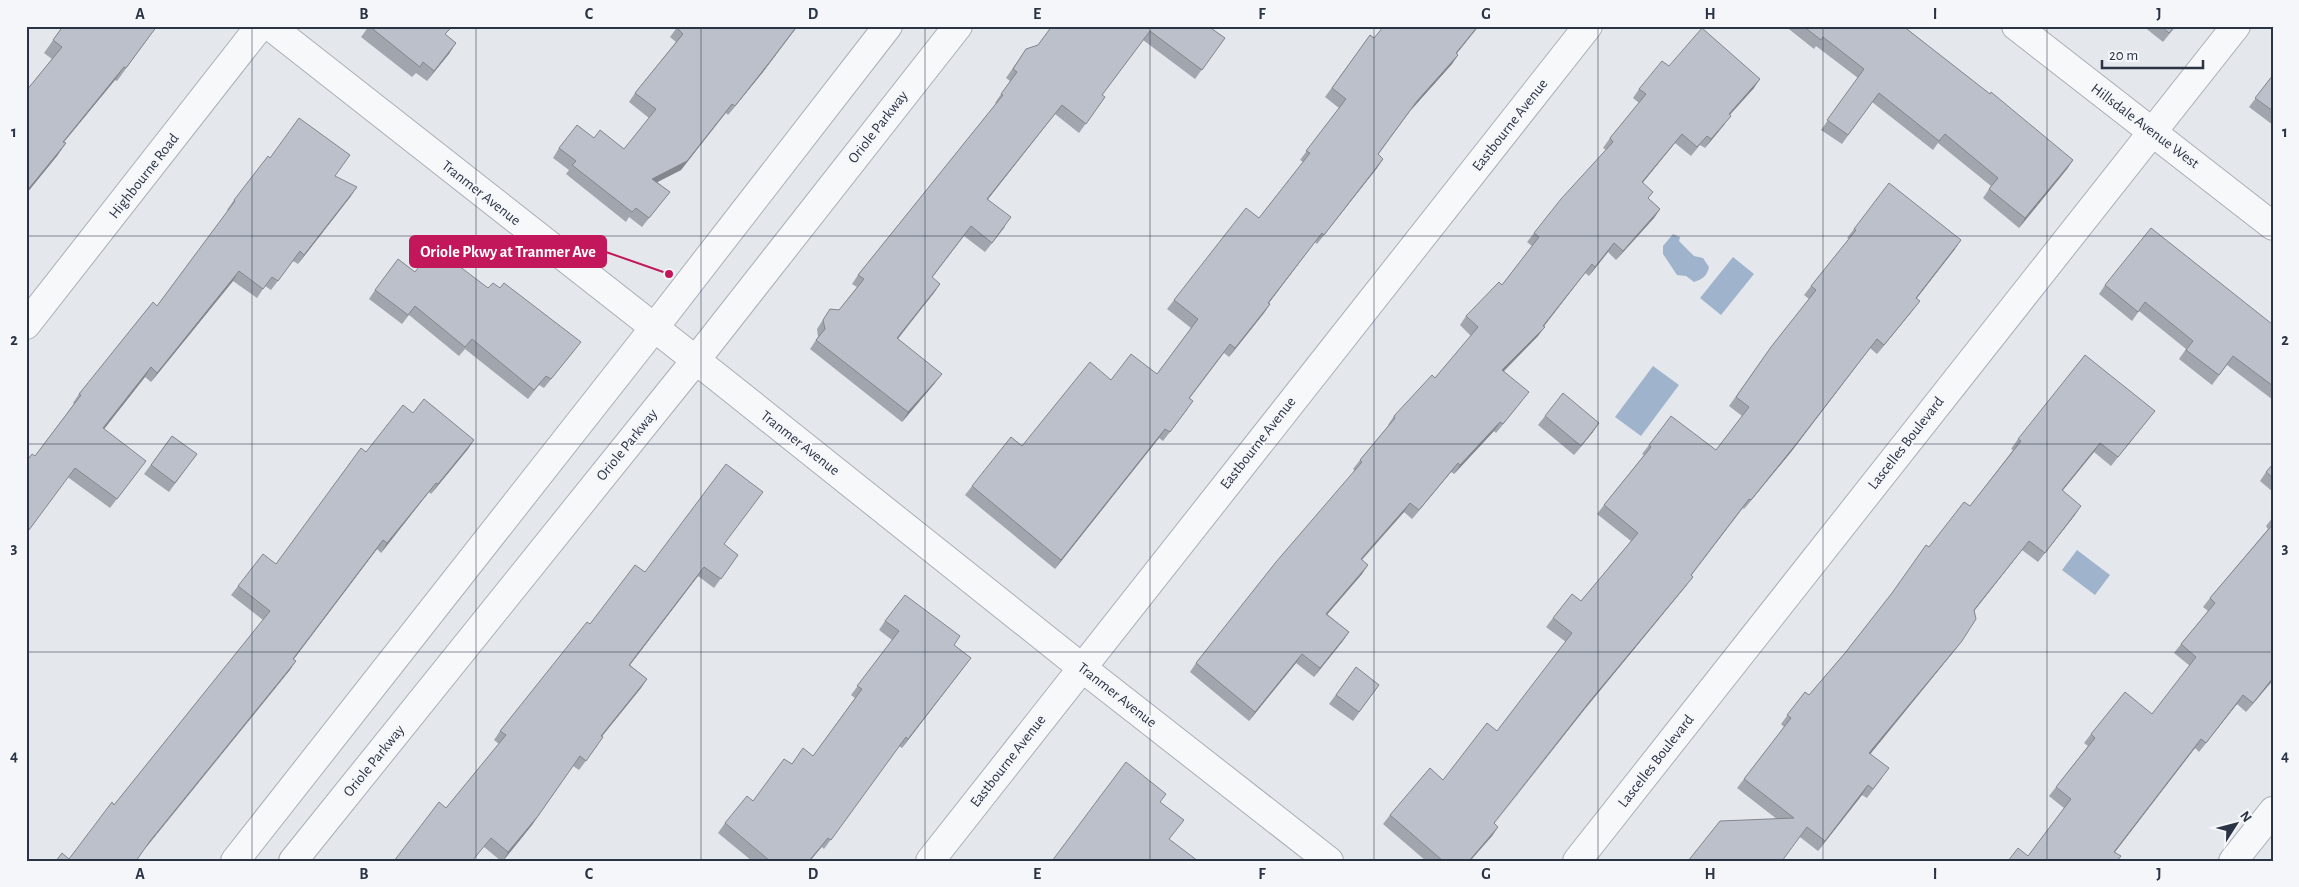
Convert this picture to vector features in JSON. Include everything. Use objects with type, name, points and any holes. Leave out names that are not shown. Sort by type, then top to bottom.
[{"type":"street","name":"Highbourne Road","points":[[26,325],[260,26]]},
{"type":"street","name":"Tranmer Avenue","points":[[270,26],[654,328],[1081,668],[1329,861]]},
{"type":"street","points":[[235,861],[654,328],[888,26]]},
{"type":"street","name":"Oriole Parkway","points":[[294,861],[695,361],[958,26]]},
{"type":"street","name":"Eastbourne Avenue","points":[[930,861],[1588,26]]},
{"type":"street","name":"Hillsdale Avenue West","points":[[2016,26],[2273,226]]},
{"type":"street","name":"Lascelles Boulevard","points":[[1577,861],[2150,132],[2236,26]]},
{"type":"street","points":[[2233,861],[2273,810]]},
{"type":"water","points":[[1673,234],[1680,237],[1679,241],[1694,256],[1703,258],[1709,267],[1706,275],[1702,278],[1694,282],[1686,276],[1677,275],[1663,254],[1663,246]]},
{"type":"water","points":[[1733,257],[1754,274],[1721,315],[1700,298]]},
{"type":"water","points":[[1653,366],[1679,385],[1641,436],[1615,417]]},
{"type":"water","points":[[2077,550],[2110,575],[2095,595],[2062,570]]},
{"type":"building","points":[[63,26],[157,26],[126,68],[124,67],[63,142],[66,143],[26,192],[26,91],[62,47],[53,40]]},
{"type":"building","points":[[369,26],[446,26],[450,29],[445,34],[456,43],[434,71],[423,62],[420,67]]},
{"type":"building","points":[[678,26],[797,26],[735,106],[732,104],[687,161],[652,179],[670,192],[649,218],[636,208],[632,212],[572,165],[576,161],[559,148],[577,125],[594,138],[600,130],[624,149],[656,109],[635,93],[683,34],[677,28]]},
{"type":"building","points":[[1052,26],[1208,26],[1225,38],[1202,70],[1150,31],[1102,95],[1105,97],[1086,124],[1062,105],[987,199],[1011,217],[992,243],[971,226],[932,277],[940,284],[897,338],[942,374],[908,412],[816,340],[825,329],[823,320],[830,309],[839,310],[864,279],[858,275],[1003,95],[1001,94],[1017,72],[1013,69],[1026,49],[1038,45]]},
{"type":"building","points":[[1384,26],[1478,26],[1456,53],[1458,55],[1417,101],[1378,154],[1383,159],[1324,235],[1322,233],[1235,348],[1230,344],[1189,398],[1193,401],[1170,432],[1165,429],[1061,560],[972,486],[1011,437],[1022,446],[1090,362],[1111,380],[1131,354],[1157,374],[1198,319],[1174,300],[1246,208],[1259,218],[1310,153],[1306,151],[1346,99],[1332,88],[1370,35],[1374,38]]},
{"type":"building","points":[[1803,26],[1903,26],[1990,94],[1991,92],[2073,160],[2025,218],[1989,189],[1998,178],[1945,134],[1939,141],[1879,93],[1848,135],[1827,120],[1864,69],[1823,37],[1821,40]]},
{"type":"building","points":[[2161,26],[2175,26],[2169,33]]},
{"type":"building","points":[[1702,28],[1760,79],[1729,114],[1731,116],[1711,139],[1707,136],[1697,147],[1682,134],[1642,182],[1653,192],[1648,198],[1660,209],[1623,251],[1614,243],[1595,267],[1592,264],[1543,326],[1545,327],[1502,370],[1529,392],[1503,424],[1500,422],[1460,465],[1458,463],[1419,510],[1410,503],[1361,559],[1368,565],[1326,614],[1349,632],[1320,668],[1302,654],[1255,712],[1196,663],[1276,562],[1362,462],[1360,460],[1395,418],[1394,416],[1432,375],[1435,378],[1478,327],[1466,316],[1499,282],[1502,285],[1539,237],[1534,233],[1561,199],[1613,142],[1610,138],[1646,94],[1639,89],[1662,61],[1669,66]]},
{"type":"building","points":[[2273,75],[2273,111],[2255,98]]},
{"type":"building","points":[[299,118],[350,155],[335,176],[357,187],[304,255],[300,251],[278,281],[272,277],[263,289],[239,271],[157,373],[151,367],[103,428],[146,461],[117,499],[75,468],[26,534],[26,462],[32,454],[35,456],[81,395],[79,394],[153,302],[157,306],[234,200],[268,156],[270,158]]},
{"type":"building","points":[[1889,183],[1961,240],[1916,298],[1920,301],[1884,345],[1877,339],[1797,443],[1751,500],[1749,499],[1691,575],[1693,577],[1590,701],[1494,823],[1498,827],[1469,861],[1443,861],[1390,815],[1430,768],[1443,780],[1487,723],[1497,731],[1572,633],[1553,618],[1572,594],[1581,601],[1638,533],[1604,505],[1651,447],[1649,445],[1671,416],[1716,450],[1749,407],[1736,397],[1771,347],[1816,290],[1811,286],[1856,230],[1854,229]]},
{"type":"building","points":[[2151,228],[2273,323],[2273,386],[2233,356],[2219,375],[2186,350],[2193,341],[2145,302],[2138,312],[2105,285]]},
{"type":"building","points":[[434,247],[488,288],[493,283],[500,288],[504,283],[581,342],[551,379],[546,376],[534,390],[472,339],[465,347],[415,306],[408,315],[375,290],[398,259],[415,272]]},
{"type":"building","points":[[2085,355],[2155,411],[2118,457],[2100,443],[2062,490],[2081,506],[2045,553],[2029,541],[1974,610],[1976,619],[1962,641],[1869,753],[1889,768],[1873,789],[1868,785],[1825,841],[1807,827],[1782,861],[1688,861],[1720,821],[1794,818],[1744,779],[1791,718],[1787,715],[1805,692],[1809,695],[1845,653],[1892,593],[1926,545],[1929,547],[1964,502],[1970,506],[2021,441],[2018,439]]},
{"type":"building","points":[[1563,393],[1599,423],[1581,446],[1545,416]]},
{"type":"building","points":[[424,399],[474,440],[387,543],[383,540],[293,659],[296,661],[150,841],[136,861],[56,861],[62,853],[69,859],[112,802],[114,805],[270,611],[238,586],[263,554],[276,564],[361,448],[366,452],[403,405],[413,413]]},
{"type":"building","points":[[172,436],[197,454],[175,483],[151,465]]},
{"type":"building","points":[[726,464],[763,492],[724,544],[738,555],[721,579],[704,567],[629,665],[647,679],[601,736],[603,737],[586,761],[580,756],[538,816],[508,852],[491,838],[472,861],[394,861],[439,802],[446,808],[506,735],[500,731],[587,622],[590,624],[635,565],[645,572]]},
{"type":"building","points":[[2273,464],[2273,478],[2266,472]]},
{"type":"building","points":[[2273,524],[2273,678],[2253,703],[2243,695],[2206,743],[2201,739],[2114,852],[2121,856],[2117,861],[2008,861],[2018,848],[2028,856],[2071,799],[2056,787],[2095,738],[2091,734],[2125,692],[2152,714],[2196,657],[2181,644],[2215,603],[2210,598]]},
{"type":"building","points":[[905,595],[960,636],[954,645],[971,658],[908,739],[906,737],[831,840],[828,838],[809,861],[770,861],[725,823],[747,796],[753,801],[784,759],[792,764],[803,748],[813,756],[862,689],[857,686],[899,631],[885,621]]},
{"type":"building","points":[[1356,667],[1379,685],[1359,712],[1336,695]]},
{"type":"building","points":[[1126,762],[1166,794],[1160,802],[1184,820],[1169,839],[1198,861],[1052,861]]},
{"type":"place","name":"Oriole Pkwy at Tranmer Ave","points":[[669,274]]}]
